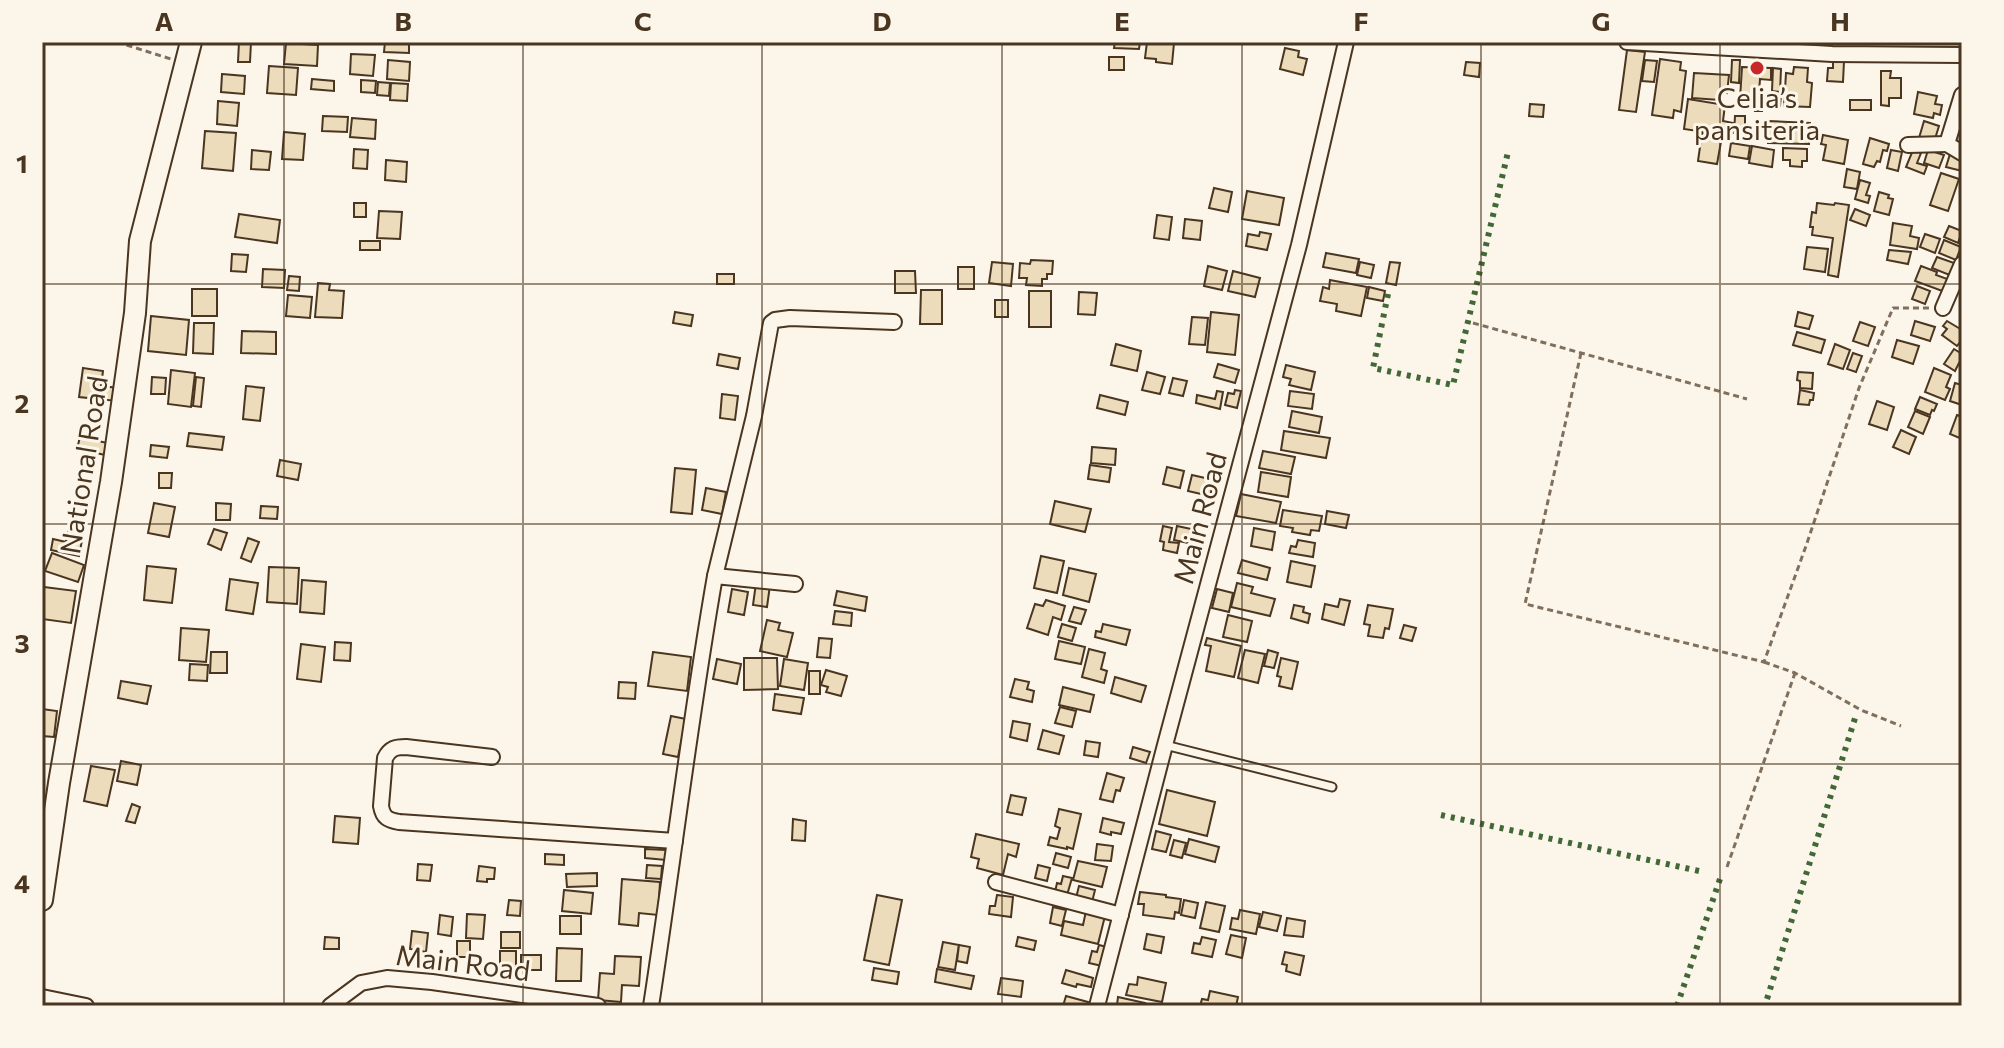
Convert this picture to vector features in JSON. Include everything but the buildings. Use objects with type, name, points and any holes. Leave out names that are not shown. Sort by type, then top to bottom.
[{"type":"street","name":"National Road","points":[[42,900],[111,482],[135,313],[140,241],[191,42]]},
{"type":"street","name":"Main Road","points":[[1097,1006],[1299,245],[1346,42]]},
{"type":"street","points":[[1627,42],[1832,54],[1962,55]]},
{"type":"street","points":[[1947,144],[1962,95]]},
{"type":"street","points":[[1908,145],[1947,144],[1962,153]]},
{"type":"street","points":[[1943,308],[1962,264]]},
{"type":"street","points":[[651,1006],[715,576],[754,416],[771,323],[790,318],[894,322]]},
{"type":"street","points":[[715,576],[795,584]]},
{"type":"street","points":[[492,757],[393,748],[385,758],[382,814],[399,822],[675,841]]},
{"type":"street","points":[[996,882],[1121,915]]},
{"type":"street","name":"Main Road","points":[[330,1006],[361,983],[387,978],[598,1006]]},
{"type":"street","points":[[42,997],[86,1006]]},
{"type":"lane","points":[[1165,745],[1332,787]]},
{"type":"path","points":[[117,42],[186,63]]},
{"type":"path","points":[[1764,662],[1859,388],[1893,308],[1943,308]]},
{"type":"path","points":[[1473,323],[1747,399]]},
{"type":"path","points":[[1581,353],[1525,604],[1764,662],[1795,673],[1861,710],[1901,726]]},
{"type":"path","points":[[1727,867],[1795,673]]},
{"type":"hedge","points":[[1388,294],[1373,368],[1453,385],[1508,152]]},
{"type":"hedge","points":[[1767,999],[1856,715]]},
{"type":"hedge","points":[[1441,815],[1699,871]]},
{"type":"hedge","points":[[1677,1006],[1721,876]]},
{"type":"place","name":"Celia’s pansiteria","points":[[1757,68]]}]
